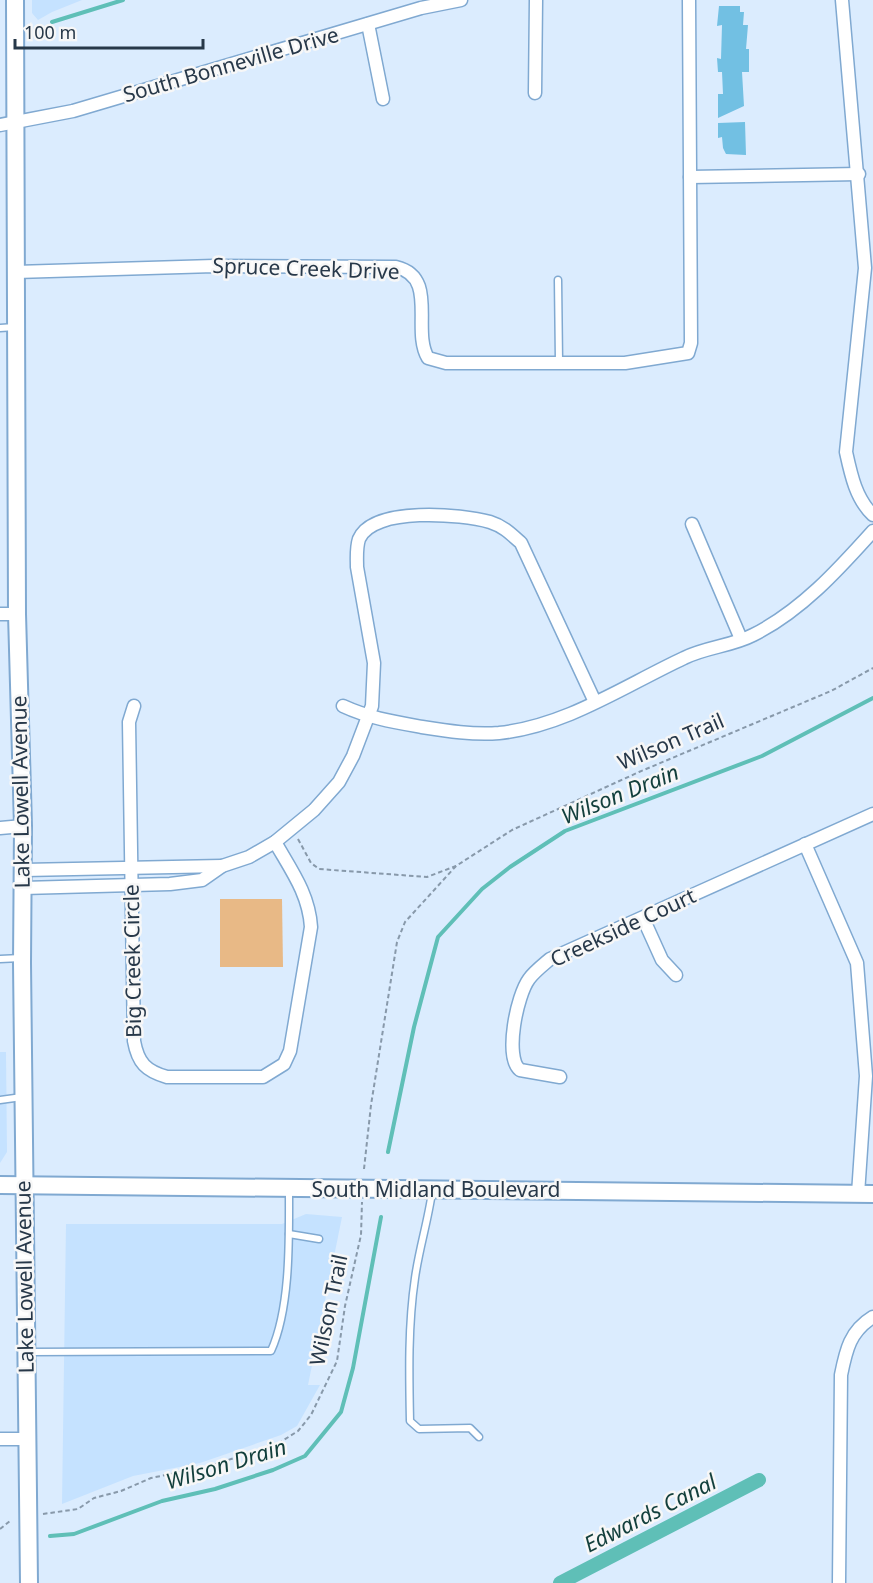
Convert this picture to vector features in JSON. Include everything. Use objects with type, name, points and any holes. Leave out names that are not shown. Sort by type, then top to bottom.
[{"type":"main road","name":"Lake Lowell Avenue","points":[[15,0],[8,124],[16,272],[8,328],[24,870],[22,958],[29,1583]]},
{"type":"main road","name":"South Midland Boulevard","points":[[0,1185],[866,1194]]},
{"type":"street","name":"South Bonneville Drive","points":[[8,124],[73,111],[368,24],[461,0]]},
{"type":"street","points":[[535,93],[536,0]]},
{"type":"street","points":[[559,363],[625,363],[688,353],[692,343],[689,0]]},
{"type":"street","points":[[842,0],[866,268],[846,452],[852,478],[864,507],[873,515]]},
{"type":"street","points":[[368,24],[383,99]]},
{"type":"street","points":[[690,177],[859,174]]},
{"type":"street","name":"Spruce Creek Drive","points":[[16,272],[214,266],[396,267],[408,270],[420,283],[422,348],[428,358],[446,363],[559,363]]},
{"type":"street","points":[[23,888],[132,885],[202,880],[222,866],[249,857],[294,829],[339,782],[369,718],[374,663],[357,567],[359,539],[374,522],[403,516],[462,517],[503,527],[521,543],[595,702]]},
{"type":"street","points":[[692,524],[741,639]]},
{"type":"street","points":[[343,706],[369,718],[456,732],[499,733],[546,724],[687,656],[741,639],[782,619],[836,573],[873,531]]},
{"type":"street","points":[[0,614],[17,614]]},
{"type":"street","name":"Big Creek Circle","points":[[134,706],[129,722],[134,1041],[137,1057],[144,1068],[167,1077],[263,1077],[275,1072],[284,1064],[290,1051],[311,927],[305,895],[274,842]]},
{"type":"street","name":"Creekside Court","points":[[560,1077],[520,1070],[512,1061],[511,1052],[519,1003],[528,980],[550,959],[873,814]]},
{"type":"street","points":[[0,828],[23,826]]},
{"type":"street","points":[[806,844],[857,963],[869,1076],[866,1194]]},
{"type":"street","points":[[24,870],[222,866]]},
{"type":"street","points":[[643,918],[662,960],[676,975]]},
{"type":"street","points":[[839,1583],[841,1375],[847,1344],[860,1325],[873,1317]]},
{"type":"street","points":[[0,1439],[26,1439]]},
{"type":"lane","points":[[558,280],[559,363]]},
{"type":"lane","points":[[0,959],[22,958]]},
{"type":"lane","points":[[0,1101],[23,1097]]},
{"type":"lane","points":[[25,1352],[271,1350],[277,1337],[289,1253],[289,1188]]},
{"type":"lane","points":[[432,1188],[428,1222],[415,1278],[408,1362],[410,1420],[418,1429],[470,1428],[479,1437]]},
{"type":"lane","points":[[289,1234],[319,1239]]},
{"type":"path","name":"Wilson Trail","points":[[363,1169],[397,942],[412,913],[456,866],[535,818],[831,691],[873,668]]},
{"type":"path","points":[[294,829],[311,863],[319,869],[427,877],[456,866]]},
{"type":"path","name":"Wilson Trail","points":[[40,1514],[78,1509],[94,1498],[121,1491],[151,1478],[210,1466],[279,1443],[298,1431],[311,1415],[337,1361],[345,1306],[361,1235],[362,1202]]},
{"type":"path","points":[[0,1529],[10,1521]]},
{"type":"shaded area","points":[[32,0],[82,0],[38,20],[32,13]]},
{"type":"shaded area","points":[[220,899],[282,899],[283,967],[220,967]]},
{"type":"shaded area","points":[[0,1052],[6,1052],[7,1152],[0,1163]]},
{"type":"shaded area","points":[[306,1214],[342,1217],[308,1385],[320,1385],[297,1426],[281,1435],[200,1463],[133,1476],[62,1504],[66,1224],[282,1224]]},
{"type":"building","points":[[719,6],[740,6],[740,12],[744,12],[743,25],[748,25],[746,49],[749,49],[749,72],[742,72],[744,106],[718,118],[718,94],[723,94],[722,72],[718,72],[717,58],[721,59],[722,25],[717,26]]},
{"type":"building","points":[[745,122],[746,155],[726,154],[722,137],[718,138],[718,123]]},
{"type":"waterway","points":[[52,22],[123,0]]},
{"type":"waterway","name":"Wilson Drain","points":[[388,1152],[414,1027],[438,937],[482,889],[510,867],[565,831],[762,756],[873,698]]},
{"type":"waterway","name":"Wilson Drain","points":[[50,1536],[74,1534],[162,1501],[215,1489],[273,1470],[305,1456],[341,1412],[353,1368],[381,1217]]},
{"type":"waterway","name":"Edwards Canal","points":[[560,1583],[759,1480]]}]
